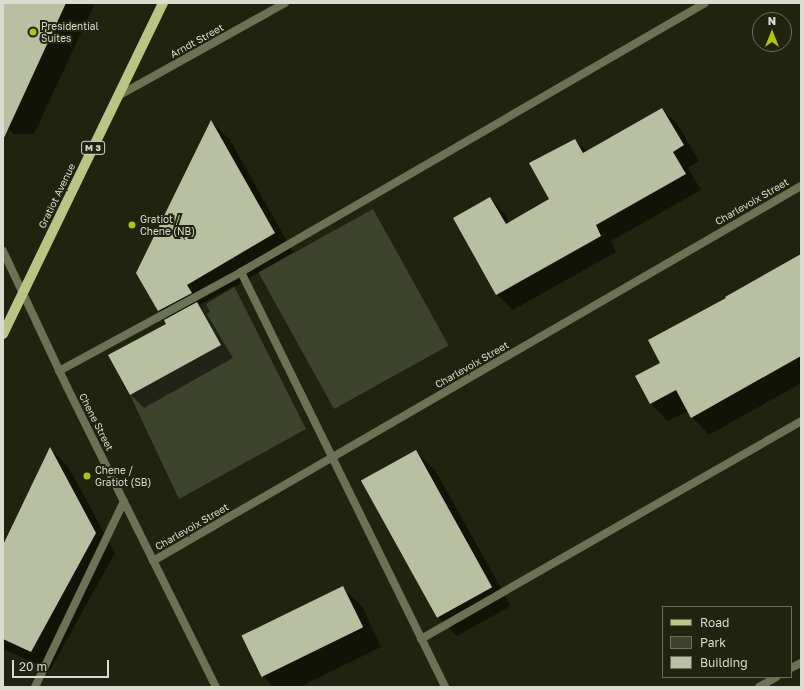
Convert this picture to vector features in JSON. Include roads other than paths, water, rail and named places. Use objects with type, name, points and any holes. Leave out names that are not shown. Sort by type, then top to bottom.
[{"type":"main road","name":"Gratiot Avenue","points":[[3,334],[164,3]]},
{"type":"street","name":"Arndt Street","points":[[118,96],[285,3]]},
{"type":"street","points":[[60,371],[240,272],[705,3]]},
{"type":"street","name":"Charlevoix Street","points":[[153,561],[801,186]]},
{"type":"street","name":"Chene Street","points":[[3,251],[60,371],[216,687]]},
{"type":"street","points":[[240,272],[445,687]]},
{"type":"street","points":[[421,639],[801,421]]},
{"type":"street","points":[[35,687],[124,501]]},
{"type":"street","points":[[792,668],[801,663]]},
{"type":"street","points":[[759,687],[774,678]]},
{"type":"place","name":"Presidential Suites","points":[[33,32]]},
{"type":"place","name":"Gratiot / Chene (NB)","points":[[132,225]]},
{"type":"place","name":"Chene / Gratiot (SB)","points":[[87,476]]}]
